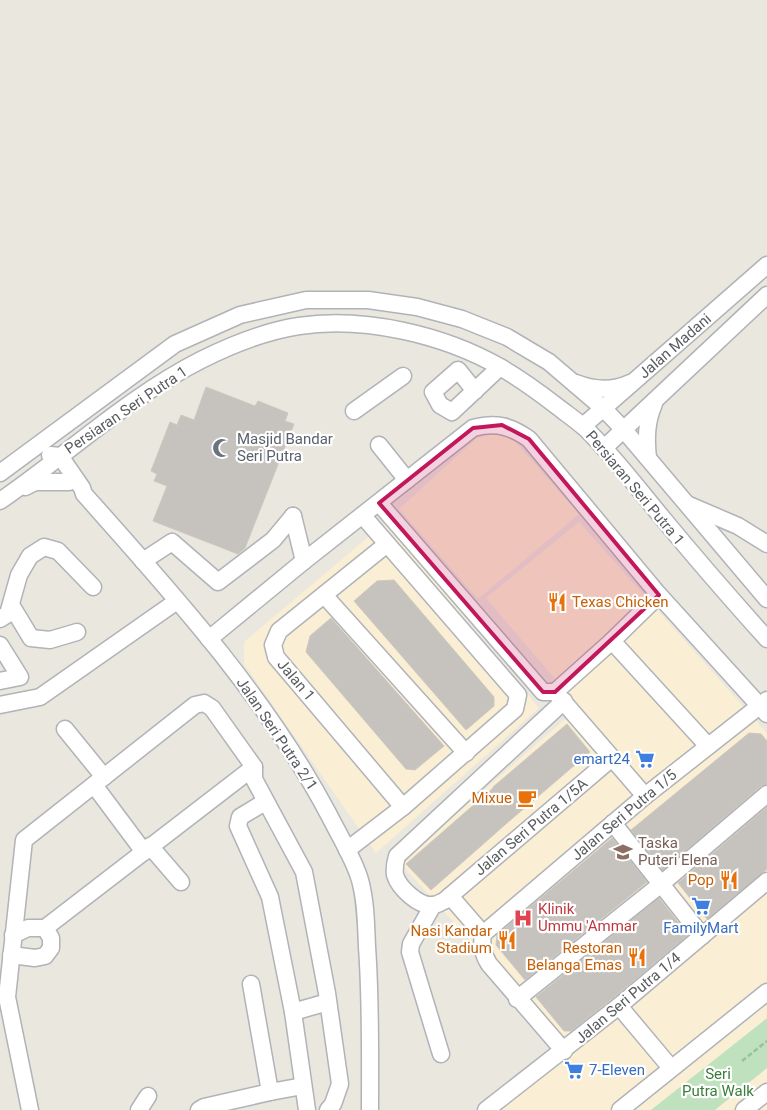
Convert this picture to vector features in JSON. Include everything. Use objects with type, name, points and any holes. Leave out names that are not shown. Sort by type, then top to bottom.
[{"type":"street","name":"Jalan Madani","points":[[583,426],[767,265]]},
{"type":"street","name":"Jalan Madani","points":[[604,448],[767,295]]},
{"type":"street","name":"Persiaran Seri Putra 1","points":[[0,473],[175,344],[240,315],[306,300],[378,302],[417,306],[462,319],[515,342],[549,362],[572,381],[604,409],[624,430],[767,598]]},
{"type":"street","name":"Persiaran Seri Putra 1","points":[[4,492],[150,391],[201,360],[249,339],[299,326],[347,324],[390,329],[430,338],[476,355],[500,367],[533,388],[583,426],[604,448],[707,573],[767,639]]},
{"type":"street","points":[[475,391],[500,367]]},
{"type":"street","points":[[354,411],[403,376]]},
{"type":"street","points":[[572,381],[584,386],[609,388],[621,387],[637,380]]},
{"type":"street","points":[[54,458],[54,445],[60,437],[93,412],[103,398]]},
{"type":"street","points":[[648,458],[647,428],[656,400]]},
{"type":"street","points":[[209,639],[304,561],[474,428],[486,424],[502,425],[517,431],[529,439],[659,595],[765,706]]},
{"type":"street","points":[[4,492],[35,482],[72,480],[77,460],[99,426]]},
{"type":"street","points":[[379,445],[407,480]]},
{"type":"street","name":"Jalan Seri Putra 2/1","points":[[54,458],[79,492],[84,494],[209,639],[284,739],[311,781],[347,850],[360,878],[365,902],[370,1000],[370,1110]]},
{"type":"street","points":[[379,503],[543,692],[560,697],[645,796]]},
{"type":"street","points":[[687,504],[738,526],[767,544]]},
{"type":"street","points":[[143,561],[172,542],[218,582],[273,540],[293,516],[304,561]]},
{"type":"street","points":[[347,850],[403,808],[515,710],[518,695],[363,516]]},
{"type":"street","name":"Jalan 1","points":[[388,544],[278,631],[273,645],[276,657],[403,808]]},
{"type":"street","points":[[0,619],[8,614],[19,575],[30,556],[44,547],[58,551],[93,587]]},
{"type":"street","points":[[324,595],[466,753]]},
{"type":"street","points":[[441,1054],[410,952],[411,944],[433,905],[421,904],[412,898],[396,877],[394,866],[397,856],[560,697],[612,641],[659,595]]},
{"type":"street","points":[[0,705],[40,697],[177,601]]},
{"type":"street","points":[[11,605],[31,638],[50,640],[77,632]]},
{"type":"street","points":[[612,641],[708,746]]},
{"type":"street","points":[[0,645],[20,677],[0,681]]},
{"type":"street","points":[[30,1110],[6,997],[24,840],[195,705],[204,703],[212,708],[254,767],[254,780],[304,872],[328,1002],[340,1084],[333,1104],[328,1110]]},
{"type":"street","name":"Jalan Seri Putra 1/5","points":[[483,934],[645,796],[708,746],[765,706]]},
{"type":"street","points":[[65,729],[147,849],[181,882]]},
{"type":"street","name":"Jalan Seri Putra 1/5A","points":[[433,905],[444,901],[612,758]]},
{"type":"street","points":[[14,935],[28,928],[45,928],[254,767]]},
{"type":"street","points":[[517,999],[660,885],[767,794]]},
{"type":"street","points":[[265,802],[240,817],[238,826],[270,897],[293,1012],[307,1110]]},
{"type":"street","points":[[613,824],[702,936]]},
{"type":"street","name":"Jalan Seri Putra 1/4","points":[[486,1110],[620,1006],[766,882]]},
{"type":"street","points":[[450,896],[483,934],[481,945],[483,955],[488,964],[564,1051]]},
{"type":"street","points":[[11,955],[35,958],[46,956],[51,948],[51,938],[45,928]]},
{"type":"street","points":[[251,984],[270,1092]]},
{"type":"street","points":[[620,1110],[767,992]]},
{"type":"street","points":[[293,1012],[328,1002]]},
{"type":"street","points":[[620,1006],[671,1068]]},
{"type":"street","points":[[199,1110],[204,1107],[303,1086]]},
{"type":"street","points":[[744,1110],[767,1092]]},
{"type":"path","points":[[742,1061],[767,1041]]},
{"type":"highlighted area","points":[[502,425],[529,439],[659,595],[555,692],[549,693],[543,692],[379,503],[473,428]]},
{"type":"shaded area","points":[[493,434],[512,438],[579,514],[478,599],[399,509],[477,438]]},
{"type":"shaded area","points":[[386,522],[539,708],[376,853],[244,664],[244,642]]},
{"type":"shaded area","points":[[579,522],[767,733],[767,1110],[497,1110],[571,1052],[400,863],[579,707],[486,598]]},
{"type":"green space","name":"Seri Putra Walk","points":[[767,1018],[767,1068],[715,1110],[651,1110]]},
{"type":"building","name":"Masjid Bandar Seri Putra","points":[[206,387],[255,406],[258,401],[288,413],[285,421],[294,424],[245,548],[238,554],[153,521],[167,486],[154,481],[157,474],[151,471],[170,422],[177,425],[181,415],[194,420]]},
{"type":"building","points":[[394,580],[494,697],[494,706],[466,730],[354,601],[377,581]]},
{"type":"building","points":[[331,618],[444,746],[415,770],[406,769],[306,652],[310,636]]},
{"type":"building","points":[[567,724],[590,752],[431,890],[406,864]]},
{"type":"building","points":[[749,733],[761,734],[767,741],[767,784],[761,786],[663,870],[631,830]]},
{"type":"building","points":[[767,807],[767,869],[707,919],[678,883]]},
{"type":"building","points":[[612,838],[647,882],[525,980],[496,945],[497,935]]},
{"type":"building","points":[[659,898],[688,935],[571,1031],[564,1031],[536,997]]},
{"type":"place","name":"Masjid Bandar Seri Putra","points":[[222,448]]},
{"type":"place","name":"Texas Chicken","points":[[557,602]]},
{"type":"place","name":"emart24","points":[[645,759]]},
{"type":"place","name":"Mixue","points":[[527,798]]},
{"type":"place","name":"Taska Puteri Elena","points":[[623,852]]},
{"type":"place","name":"Pop","points":[[729,880]]},
{"type":"place","name":"FamilyMart","points":[[701,906]]},
{"type":"place","name":"Klinik Ummu 'Ammar","points":[[523,918]]},
{"type":"place","name":"Nasi Kandar Stadium","points":[[507,940]]},
{"type":"place","name":"Restoran Belanga Emas","points":[[637,957]]},
{"type":"place","name":"7-Eleven","points":[[574,1070]]}]
